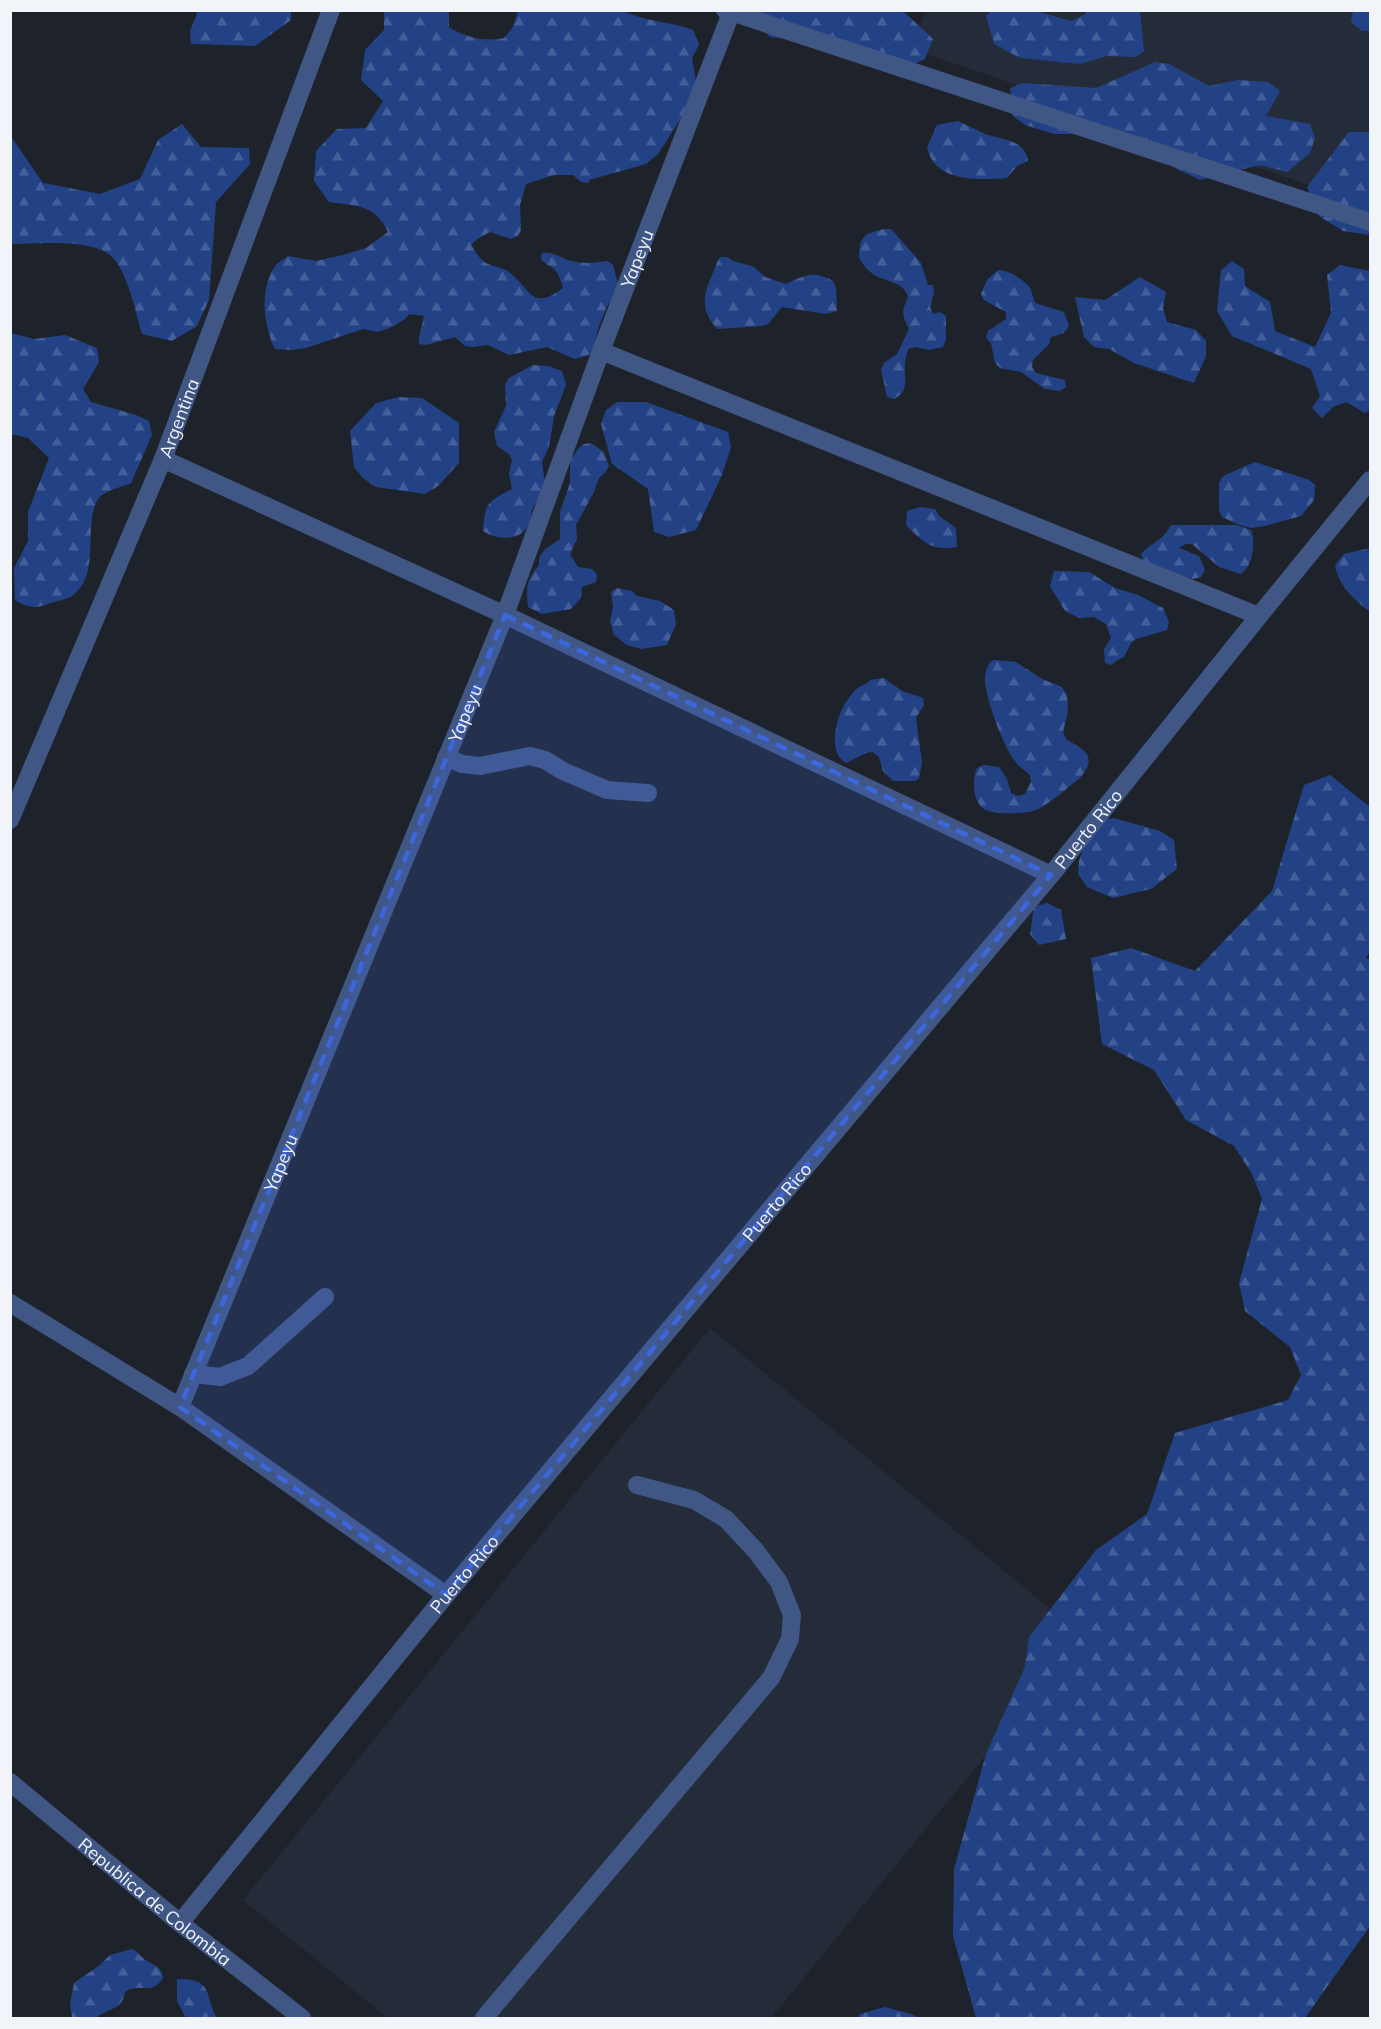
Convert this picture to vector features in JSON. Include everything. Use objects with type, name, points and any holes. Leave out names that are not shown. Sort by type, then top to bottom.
[{"type":"street","name":"Argentina","points":[[10,820],[163,459],[331,10]]},
{"type":"street","points":[[728,12],[1371,222]]},
{"type":"street","name":"Yapeyu","points":[[180,1407],[505,615],[728,12]]},
{"type":"street","points":[[602,351],[1259,616]]},
{"type":"street","points":[[163,459],[505,615],[1051,874]]},
{"type":"street","name":"Puerto Rico","points":[[180,1923],[446,1595],[1051,874],[1259,616],[1367,493]]},
{"type":"street","points":[[446,757],[462,764],[480,766],[530,756],[545,760],[563,771],[607,790],[648,793]]},
{"type":"street","points":[[193,1374],[220,1377],[248,1366],[325,1297]]},
{"type":"street","points":[[10,1303],[180,1407],[446,1595]]},
{"type":"street","points":[[484,2019],[771,1678],[790,1639],[792,1615],[779,1582],[756,1551],[726,1519],[694,1500],[637,1485]]},
{"type":"street","name":"Republica de Colombia","points":[[10,1782],[180,1923],[302,2019]]},
{"type":"highlighted area","points":[[505,615],[1051,875],[446,1595],[180,1407]]},
{"type":"shaded area","points":[[926,11],[1370,11],[1370,206],[912,49]]},
{"type":"shaded area","points":[[710,1328],[1083,1636],[771,2018],[388,2018],[243,1900]]},
{"type":"green space","points":[[198,11],[291,11],[291,20],[255,46],[191,44],[190,31]]},
{"type":"green space","points":[[384,11],[449,11],[449,27],[462,34],[482,39],[504,38],[513,27],[518,11],[623,11],[693,30],[699,45],[692,58],[697,87],[692,101],[658,154],[646,164],[589,180],[589,183],[581,182],[573,175],[554,175],[526,184],[520,205],[521,230],[518,236],[511,239],[490,232],[471,245],[484,262],[509,272],[527,291],[538,298],[552,295],[563,288],[556,271],[541,259],[542,253],[553,254],[576,262],[607,261],[613,265],[619,287],[617,294],[607,306],[589,355],[575,359],[547,347],[509,355],[488,345],[465,346],[455,337],[426,345],[419,344],[424,316],[409,314],[392,327],[378,332],[363,329],[306,348],[275,349],[268,329],[265,295],[267,284],[276,265],[288,256],[316,261],[343,255],[366,248],[388,232],[371,211],[329,202],[314,181],[316,151],[337,129],[366,128],[383,101],[361,80],[365,50],[384,30]]},
{"type":"green space","points":[[749,11],[903,11],[933,39],[925,59],[912,65],[815,42],[770,37]]},
{"type":"green space","points":[[992,11],[1036,11],[1071,21],[1084,15],[1087,11],[1140,11],[1144,51],[1136,57],[1107,56],[1080,64],[1020,58],[994,44],[986,16]]},
{"type":"green space","points":[[1353,11],[1370,11],[1370,31],[1362,31],[1351,22]]},
{"type":"green space","points":[[1155,62],[1169,64],[1209,86],[1238,80],[1268,82],[1280,91],[1266,116],[1310,124],[1315,138],[1310,153],[1287,172],[1260,165],[1200,180],[1173,167],[1156,150],[1098,134],[1054,134],[1025,125],[1013,116],[1010,88],[1023,83],[1096,88]]},
{"type":"green space","points":[[958,121],[985,134],[1018,144],[1026,154],[1028,161],[1017,166],[1007,178],[971,179],[948,173],[931,159],[927,147],[937,125]]},
{"type":"green space","points":[[182,124],[201,147],[249,148],[250,164],[216,202],[209,300],[197,326],[172,341],[142,334],[122,271],[111,256],[102,250],[63,243],[11,244],[10,135],[43,183],[100,194],[140,179],[158,140]]},
{"type":"green space","points":[[1349,132],[1370,132],[1370,235],[1343,231],[1319,216],[1307,187]]},
{"type":"green space","points":[[884,229],[891,229],[921,263],[928,285],[933,285],[934,292],[930,307],[933,314],[940,312],[946,316],[946,339],[943,347],[929,350],[915,347],[908,349],[903,392],[894,399],[887,397],[881,369],[885,362],[897,354],[909,329],[903,313],[908,297],[900,286],[876,276],[864,266],[859,258],[860,245],[864,237]]},
{"type":"green space","points":[[720,257],[727,257],[754,267],[765,277],[786,284],[809,275],[833,281],[836,288],[837,311],[826,314],[782,307],[768,324],[717,329],[708,316],[705,297]]},
{"type":"green space","points":[[1232,261],[1244,269],[1245,286],[1270,302],[1275,331],[1315,347],[1331,313],[1327,275],[1340,265],[1370,271],[1370,410],[1365,413],[1346,402],[1333,407],[1322,418],[1312,408],[1320,396],[1311,369],[1232,336],[1217,311],[1221,270]]},
{"type":"green space","points":[[998,270],[1011,273],[1024,281],[1030,288],[1035,303],[1064,312],[1069,326],[1064,333],[1051,337],[1049,344],[1033,360],[1032,367],[1036,373],[1065,380],[1066,387],[1060,391],[1045,389],[1021,372],[1000,368],[995,363],[991,343],[986,338],[988,331],[1006,319],[1006,312],[984,300],[981,294],[987,280]]},
{"type":"green space","points":[[1140,277],[1166,292],[1163,308],[1167,322],[1196,330],[1206,341],[1206,356],[1194,383],[1134,363],[1109,349],[1094,347],[1084,337],[1075,297],[1105,300]]},
{"type":"green space","points":[[11,333],[34,339],[65,335],[97,348],[99,362],[83,389],[91,402],[149,421],[152,435],[131,483],[108,491],[98,499],[91,522],[89,563],[81,587],[70,597],[38,607],[30,607],[15,600],[14,568],[28,541],[28,512],[49,458],[28,438],[11,434]]},
{"type":"green space","points":[[533,365],[548,366],[562,371],[566,385],[554,416],[549,447],[542,462],[546,491],[533,508],[530,522],[525,530],[508,538],[495,536],[483,531],[486,509],[497,497],[512,489],[509,474],[512,460],[509,454],[497,446],[494,432],[506,406],[505,384],[509,378]]},
{"type":"green space","points":[[399,397],[422,398],[459,423],[459,463],[438,486],[425,494],[376,487],[363,478],[354,467],[350,431],[376,403]]},
{"type":"green space","points":[[617,402],[646,402],[728,432],[731,447],[722,475],[696,530],[669,537],[654,532],[648,489],[612,464],[601,424],[606,410]]},
{"type":"green space","points":[[591,443],[604,452],[609,466],[599,478],[576,525],[577,539],[570,554],[578,567],[592,569],[597,574],[596,582],[582,587],[581,598],[571,609],[542,614],[528,607],[528,584],[539,565],[542,553],[560,539],[560,512],[570,483],[570,461],[578,449],[584,444]]},
{"type":"green space","points":[[1255,462],[1309,480],[1315,485],[1314,500],[1301,516],[1251,528],[1222,517],[1219,510],[1219,483],[1223,476]]},
{"type":"green space","points":[[920,507],[935,509],[939,516],[956,528],[957,547],[934,547],[918,537],[906,525],[907,511]]},
{"type":"green space","points":[[1171,525],[1237,525],[1251,530],[1253,547],[1251,560],[1241,574],[1219,567],[1192,544],[1185,544],[1179,548],[1199,556],[1205,570],[1201,577],[1193,579],[1146,568],[1141,554],[1161,538]]},
{"type":"green space","points":[[1370,548],[1370,612],[1344,586],[1335,565],[1344,554]]},
{"type":"green space","points":[[1054,571],[1089,572],[1115,588],[1138,595],[1163,608],[1169,622],[1167,630],[1136,639],[1131,643],[1124,657],[1112,665],[1105,663],[1104,649],[1111,638],[1106,624],[1094,617],[1079,618],[1065,611],[1050,586]]},
{"type":"green space","points":[[617,588],[632,591],[637,596],[660,601],[674,610],[676,624],[667,645],[641,649],[627,645],[614,635],[610,621],[613,607],[611,592]]},
{"type":"green space","points":[[993,660],[1016,662],[1042,679],[1062,687],[1067,695],[1068,711],[1063,732],[1066,739],[1087,754],[1088,763],[1081,777],[1036,810],[1011,813],[991,812],[981,807],[974,791],[975,773],[977,768],[984,765],[999,767],[1007,779],[1011,793],[1018,796],[1025,794],[1031,782],[1030,775],[1019,766],[1008,750],[993,713],[986,689],[985,674]]},
{"type":"green space","points":[[884,678],[902,691],[923,698],[924,705],[916,718],[922,763],[919,778],[915,781],[893,781],[883,771],[879,757],[873,752],[846,763],[837,751],[835,734],[839,716],[846,702],[855,690],[870,680]]},
{"type":"green space","points":[[1330,775],[1370,807],[1370,953],[1365,958],[1370,959],[1370,1926],[1305,2018],[976,2018],[953,1936],[954,1869],[986,1754],[1025,1667],[1029,1637],[1096,1550],[1147,1514],[1175,1433],[1288,1400],[1301,1375],[1290,1347],[1245,1311],[1239,1283],[1262,1199],[1252,1174],[1234,1146],[1186,1120],[1154,1070],[1102,1044],[1091,958],[1131,948],[1195,971],[1272,891],[1304,785]]},
{"type":"green space","points":[[1114,818],[1160,831],[1174,840],[1177,869],[1151,889],[1113,898],[1087,887],[1078,874],[1079,861],[1089,832],[1099,821]]},
{"type":"green space","points":[[1047,903],[1061,910],[1066,939],[1039,945],[1030,934],[1034,907]]},
{"type":"green space","points":[[132,1949],[160,1970],[163,1978],[158,1984],[149,1988],[130,1989],[125,1992],[118,2006],[96,2018],[72,2018],[70,2004],[74,1983],[110,1955]]},
{"type":"green space","points":[[177,1979],[203,1985],[217,2018],[186,2018],[177,2001]]},
{"type":"green space","points":[[885,2007],[919,2018],[857,2018],[860,2014]]}]
